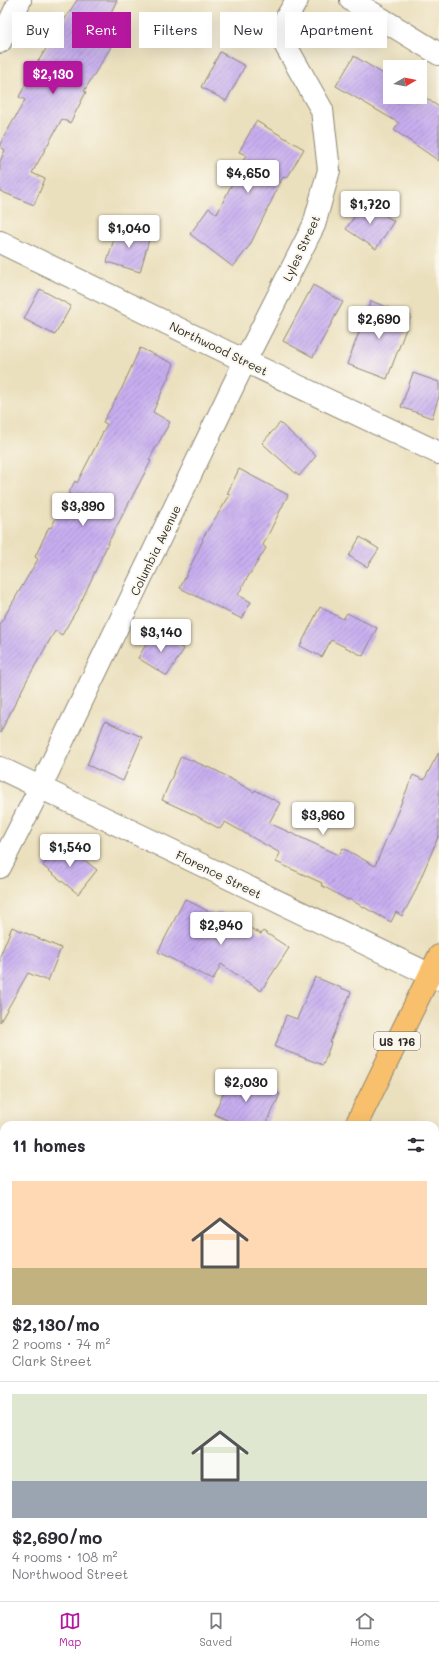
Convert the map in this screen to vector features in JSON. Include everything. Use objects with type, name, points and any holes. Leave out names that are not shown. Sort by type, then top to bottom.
[{"type":"main road","name":"US 176","points":[[358,1121],[436,970]]},
{"type":"street","points":[[0,42],[20,0]]},
{"type":"street","name":"Lyles Street","points":[[245,361],[314,225],[329,170],[322,110],[278,32],[297,0]]},
{"type":"street","points":[[351,0],[439,54]]},
{"type":"street","name":"Northwood Street","points":[[0,242],[439,453]]},
{"type":"street","name":"Columbia Avenue","points":[[0,867],[40,788],[245,361]]},
{"type":"street","name":"Florence Street","points":[[0,768],[40,788],[436,970]]},
{"type":"building","points":[[77,0],[117,0],[111,12],[72,12],[72,48],[110,48],[84,91],[86,92],[70,123],[62,119],[32,173],[45,179],[34,205],[0,191],[0,161],[5,150],[0,147],[0,144],[25,100],[19,97],[32,71],[47,48],[64,48],[64,21]]},
{"type":"building","points":[[220,52],[245,66],[226,101],[201,87]]},
{"type":"building","points":[[354,56],[383,74],[383,104],[427,104],[427,99],[439,107],[439,161],[394,130],[399,123],[336,86]]},
{"type":"building","points":[[256,121],[304,149],[287,178],[283,177],[250,245],[233,267],[190,234],[209,208],[217,214],[246,155],[239,152]]},
{"type":"building","points":[[364,202],[394,221],[376,249],[346,229]]},
{"type":"building","points":[[118,226],[150,236],[140,272],[107,262]]},
{"type":"building","points":[[313,285],[343,302],[313,357],[283,341]]},
{"type":"building","points":[[40,289],[71,306],[55,335],[24,319]]},
{"type":"building","points":[[371,301],[411,316],[387,379],[347,364]]},
{"type":"building","points":[[140,348],[174,364],[153,412],[170,422],[149,460],[151,461],[111,537],[80,604],[62,635],[55,631],[28,678],[0,733],[0,624],[38,559],[35,557],[49,527],[51,528],[75,481],[77,483],[107,424],[103,422],[122,388]]},
{"type":"building","points":[[413,373],[439,382],[439,396],[432,418],[401,407]]},
{"type":"building","points":[[280,423],[316,456],[299,476],[262,443]]},
{"type":"building","points":[[239,469],[288,495],[263,545],[266,548],[238,595],[251,602],[242,619],[180,588],[203,540],[202,539],[230,495],[227,494]]},
{"type":"building","points":[[360,537],[379,549],[367,567],[349,556]]},
{"type":"building","points":[[320,607],[343,619],[347,613],[377,628],[363,656],[331,640],[322,657],[300,646]]},
{"type":"building","points":[[154,631],[184,649],[167,676],[138,658]]},
{"type":"building","points":[[105,721],[142,737],[123,781],[87,765]]},
{"type":"building","points":[[439,752],[439,835],[414,894],[402,916],[396,912],[391,922],[321,885],[322,883],[276,862],[280,853],[225,822],[220,829],[195,815],[162,800],[181,756],[217,771],[254,792],[255,790],[280,803],[269,823],[339,855],[343,848],[375,866],[413,775],[424,780]]},
{"type":"building","points":[[62,842],[97,870],[78,894],[43,866]]},
{"type":"building","points":[[185,899],[217,916],[219,911],[261,934],[263,931],[289,948],[261,991],[221,964],[213,980],[158,952]]},
{"type":"building","points":[[12,927],[61,948],[48,981],[28,973],[0,1022],[0,956]]},
{"type":"building","points":[[315,977],[351,992],[330,1042],[331,1043],[323,1065],[275,1047],[286,1015],[297,1019]]},
{"type":"building","points":[[232,1073],[280,1094],[268,1121],[229,1121],[214,1114]]}]
